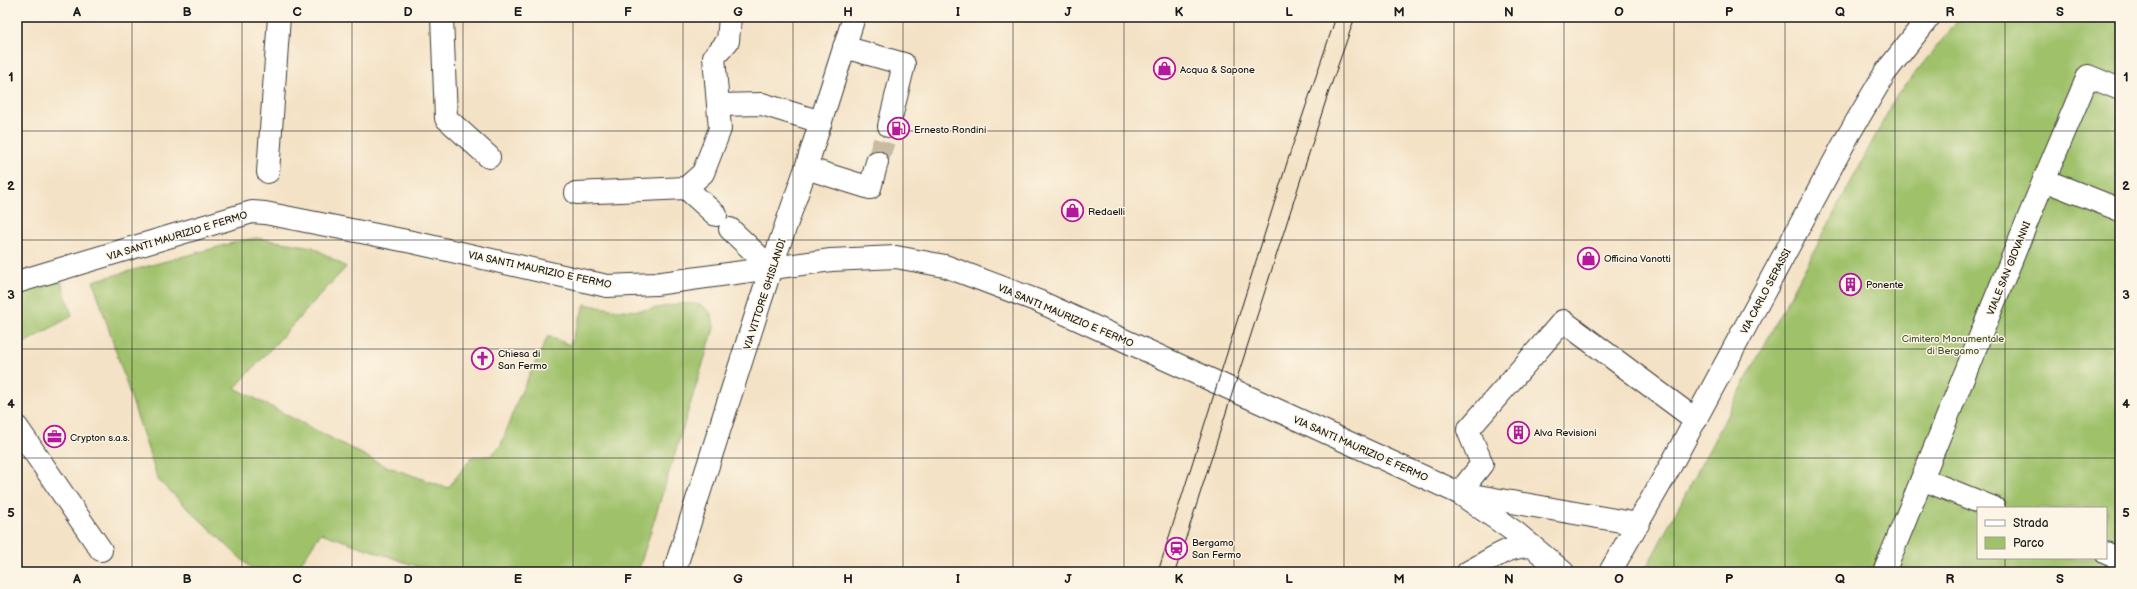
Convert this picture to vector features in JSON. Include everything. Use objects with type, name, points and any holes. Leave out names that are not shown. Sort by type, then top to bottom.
[{"type":"street","points":[[268,172],[279,17]]},
{"type":"street","points":[[442,17],[446,118],[490,157]]},
{"type":"street","points":[[576,194],[686,188],[703,173],[720,129],[714,57],[728,41],[730,17]]},
{"type":"street","name":"VIA VITTORE GHISLANDI","points":[[674,572],[771,268],[806,168],[854,17]]},
{"type":"street","name":"VIA CARLO SERASSI","points":[[1610,572],[1696,420],[1849,134],[1885,73],[1929,17]]},
{"type":"street","points":[[844,48],[904,64],[889,126]]},
{"type":"street","name":"VIALE SAN GIOVANNI","points":[[1884,572],[2088,76],[2120,89]]},
{"type":"street","points":[[718,105],[762,104],[821,122]]},
{"type":"street","points":[[806,168],[870,188],[876,162]]},
{"type":"street","points":[[2044,180],[2120,210]]},
{"type":"street","points":[[686,188],[724,222],[771,268]]},
{"type":"street","name":"VIA SANTI MAURIZIO E FERMO","points":[[17,282],[252,212],[265,212],[412,242],[608,286],[655,284],[831,260],[896,257],[945,266],[1038,301],[1459,492],[1506,525],[1563,572]]},
{"type":"street","points":[[1459,492],[1482,464],[1468,430],[1563,321],[1696,420]]},
{"type":"street","points":[[17,427],[101,550]]},
{"type":"street","points":[[1922,479],[1992,507]]},
{"type":"street","name":"VIA SANTI MAURIZIO E FERMO","points":[[1459,492],[1638,524]]},
{"type":"street","points":[[1504,550],[1508,538],[1506,525]]},
{"type":"street","points":[[1468,572],[1504,550],[1516,546],[1531,546]]},
{"type":"street","points":[[2107,553],[2120,559]]},
{"type":"green space","name":"Cimitero Monumentale di Bergamo","points":[[1961,17],[2120,17],[2120,572],[1644,572],[1897,95]]},
{"type":"green space","points":[[256,238],[313,247],[346,267],[235,388],[383,465],[448,488],[472,457],[490,456],[501,445],[518,399],[548,336],[570,345],[585,304],[621,310],[650,309],[682,304],[697,305],[707,309],[712,316],[714,328],[638,572],[433,572],[321,533],[295,572],[255,572],[158,480],[93,281]]},
{"type":"green space","points":[[59,274],[72,316],[17,347],[17,288]]},
{"type":"tunnel","points":[[877,162],[889,126]]},
{"type":"tram line","points":[[1158,572],[1291,150],[1336,17]]},
{"type":"tram line","points":[[1175,572],[1329,91],[1355,17]]},
{"type":"place","name":"Acqua & Sapone","points":[[1165,69]]},
{"type":"place","name":"Ernesto Rondini","points":[[899,129]]},
{"type":"place","name":"Redaelli","points":[[1072,211]]},
{"type":"place","name":"Officina Vanotti","points":[[1588,258]]},
{"type":"place","name":"Ponente","points":[[1850,284]]},
{"type":"place","name":"Chiesa di San Fermo","points":[[483,359]]},
{"type":"place","name":"Alva Revisioni","points":[[1519,432]]},
{"type":"place","name":"Crypton s.a.s.","points":[[54,437]]},
{"type":"place","name":"Bergamo San Fermo","points":[[1176,548]]}]
